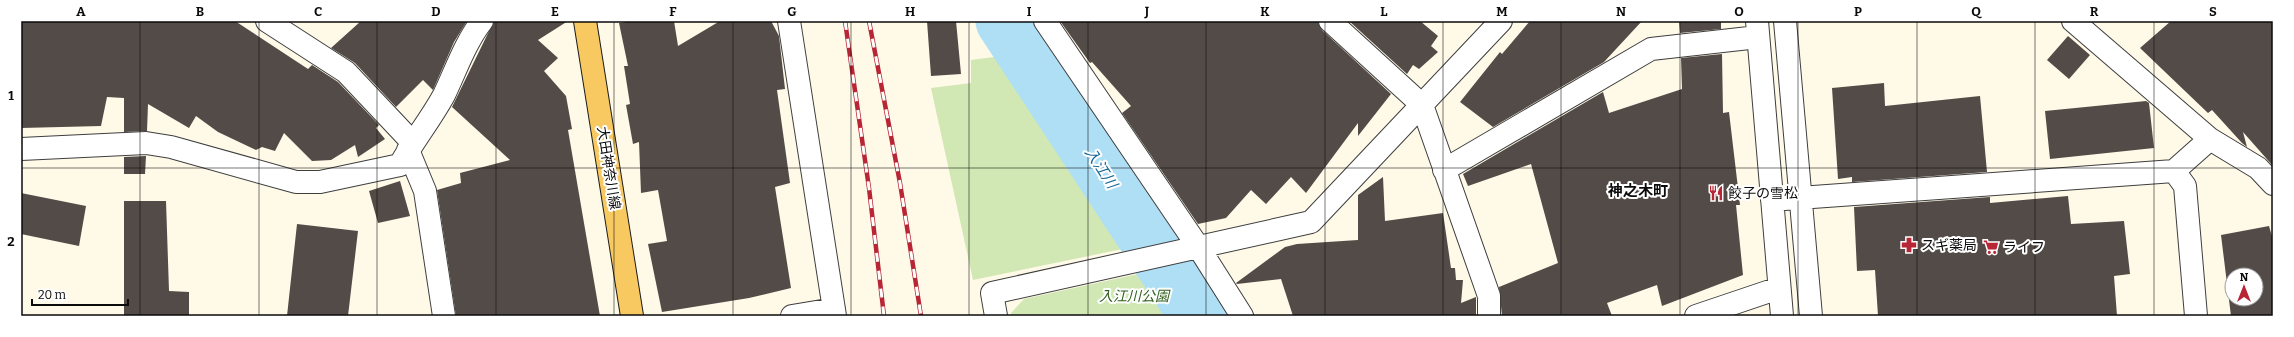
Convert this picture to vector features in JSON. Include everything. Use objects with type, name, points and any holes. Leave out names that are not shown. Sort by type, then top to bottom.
[{"type":"main road","name":"大田神奈川線","points":[[585,21],[632,316]]},
{"type":"street","points":[[267,21],[346,72],[410,146],[426,191],[444,316]]},
{"type":"street","points":[[21,149],[146,143],[171,147],[296,182],[320,182],[400,165],[410,146],[443,96],[474,31],[482,21]]},
{"type":"street","points":[[789,21],[834,313],[792,316]]},
{"type":"street","points":[[1046,21],[1242,316]]},
{"type":"street","points":[[1330,21],[1422,105],[1489,296],[1489,316]]},
{"type":"street","points":[[996,316],[992,293],[1311,222],[1501,21]]},
{"type":"street","points":[[1785,21],[1811,316]]},
{"type":"street","points":[[2073,21],[2210,139],[2258,168],[2273,184]]},
{"type":"street","points":[[1444,170],[1651,49],[1757,29],[1782,316]]},
{"type":"street","points":[[1772,200],[2174,171],[2210,139]]},
{"type":"street","points":[[2174,171],[2185,186],[2196,316]]},
{"type":"street","points":[[1696,316],[1779,288]]},
{"type":"green space","points":[[1016,54],[1137,246],[973,280],[931,88],[971,83],[971,60]]},
{"type":"green space","name":"入江川公園","points":[[1147,272],[1170,316],[1012,316],[1011,313],[1024,299]]},
{"type":"building","points":[[21,21],[235,21],[308,69],[312,65],[338,82],[379,125],[376,128],[385,139],[358,157],[355,145],[331,160],[312,161],[284,133],[275,151],[262,147],[256,150],[218,132],[196,116],[189,128],[148,104],[147,131],[124,132],[124,98],[107,97],[101,126],[21,128]]},
{"type":"building","points":[[361,21],[467,21],[454,42],[433,90],[423,80],[396,107],[355,63],[331,48]]},
{"type":"building","points":[[494,21],[568,21],[538,40],[558,58],[544,71],[566,96],[572,129],[568,130],[600,316],[456,316],[437,190],[461,183],[460,173],[510,160],[452,107]]},
{"type":"building","points":[[634,21],[674,21],[678,46],[720,21],[771,21],[779,36],[785,89],[777,90],[790,183],[775,187],[791,288],[749,298],[662,312],[648,244],[667,241],[658,190],[641,193],[639,142],[633,144],[626,105],[630,104],[624,66],[628,66],[619,23]]},
{"type":"building","points":[[927,21],[956,21],[961,74],[931,76]]},
{"type":"building","points":[[1060,21],[1318,21],[1322,30],[1391,94],[1358,136],[1358,123],[1306,193],[1291,177],[1266,204],[1251,190],[1226,218],[1198,224],[1122,113],[1131,106],[1092,62],[1090,63]]},
{"type":"building","points":[[1349,21],[1420,21],[1438,36],[1431,46],[1438,52],[1419,69],[1413,65],[1407,74]]},
{"type":"building","points":[[1530,21],[1642,21],[1604,62],[1493,127],[1460,102],[1500,52],[1502,54]]},
{"type":"building","points":[[1679,21],[1721,21],[1721,29],[1680,33]]},
{"type":"building","points":[[2171,21],[2273,21],[2273,166],[2243,132],[2247,147],[2212,110],[2208,113],[2140,48]]},
{"type":"building","points":[[2068,36],[2090,55],[2069,79],[2047,60]]},
{"type":"building","points":[[1722,54],[1723,113],[1729,112],[1740,205],[1736,205],[1743,275],[1662,306],[1657,285],[1607,303],[1612,316],[1502,316],[1499,287],[1558,263],[1531,164],[1468,186],[1463,174],[1603,92],[1609,113],[1682,89],[1681,58]]},
{"type":"building","points":[[1884,83],[1885,106],[1980,96],[1987,172],[1852,182],[1852,177],[1838,179],[1832,88]]},
{"type":"building","points":[[2146,101],[2149,103],[2154,148],[2050,159],[2045,111]]},
{"type":"building","points":[[146,156],[145,174],[124,174],[124,157]]},
{"type":"building","points":[[1383,177],[1385,221],[1443,213],[1451,268],[1455,268],[1456,280],[1463,280],[1461,303],[1476,297],[1476,316],[1293,316],[1281,279],[1236,283],[1285,247],[1297,244],[1358,240],[1358,195]]},
{"type":"building","points":[[400,181],[410,216],[378,223],[369,191]]},
{"type":"building","points":[[21,193],[86,206],[79,246],[21,234]]},
{"type":"building","name":"ライフ","points":[[2068,196],[2071,224],[2124,221],[2130,274],[2114,276],[2117,316],[1878,316],[1875,270],[1857,271],[1854,207],[1990,197],[1990,203]]},
{"type":"building","points":[[124,201],[166,201],[169,291],[189,292],[189,316],[124,316]]},
{"type":"building","points":[[297,224],[358,231],[348,316],[287,316]]},
{"type":"building","points":[[2269,226],[2273,240],[2273,316],[2231,316],[2230,307],[2264,307],[2264,267],[2225,267],[2221,235]]},
{"type":"waterway","name":"入江川","points":[[1004,21],[1198,316]]},
{"type":"railway","points":[[845,21],[869,188],[884,316]]},
{"type":"railway","points":[[869,21],[900,183],[921,316]]},
{"type":"place","name":"餃子の雪松","points":[[1716,193]]},
{"type":"place","name":"スギ薬局","points":[[1909,245]]},
{"type":"place","name":"ライフ","points":[[1991,247]]},
{"type":"district","name":"神之木町","points":[[1638,191]]}]
